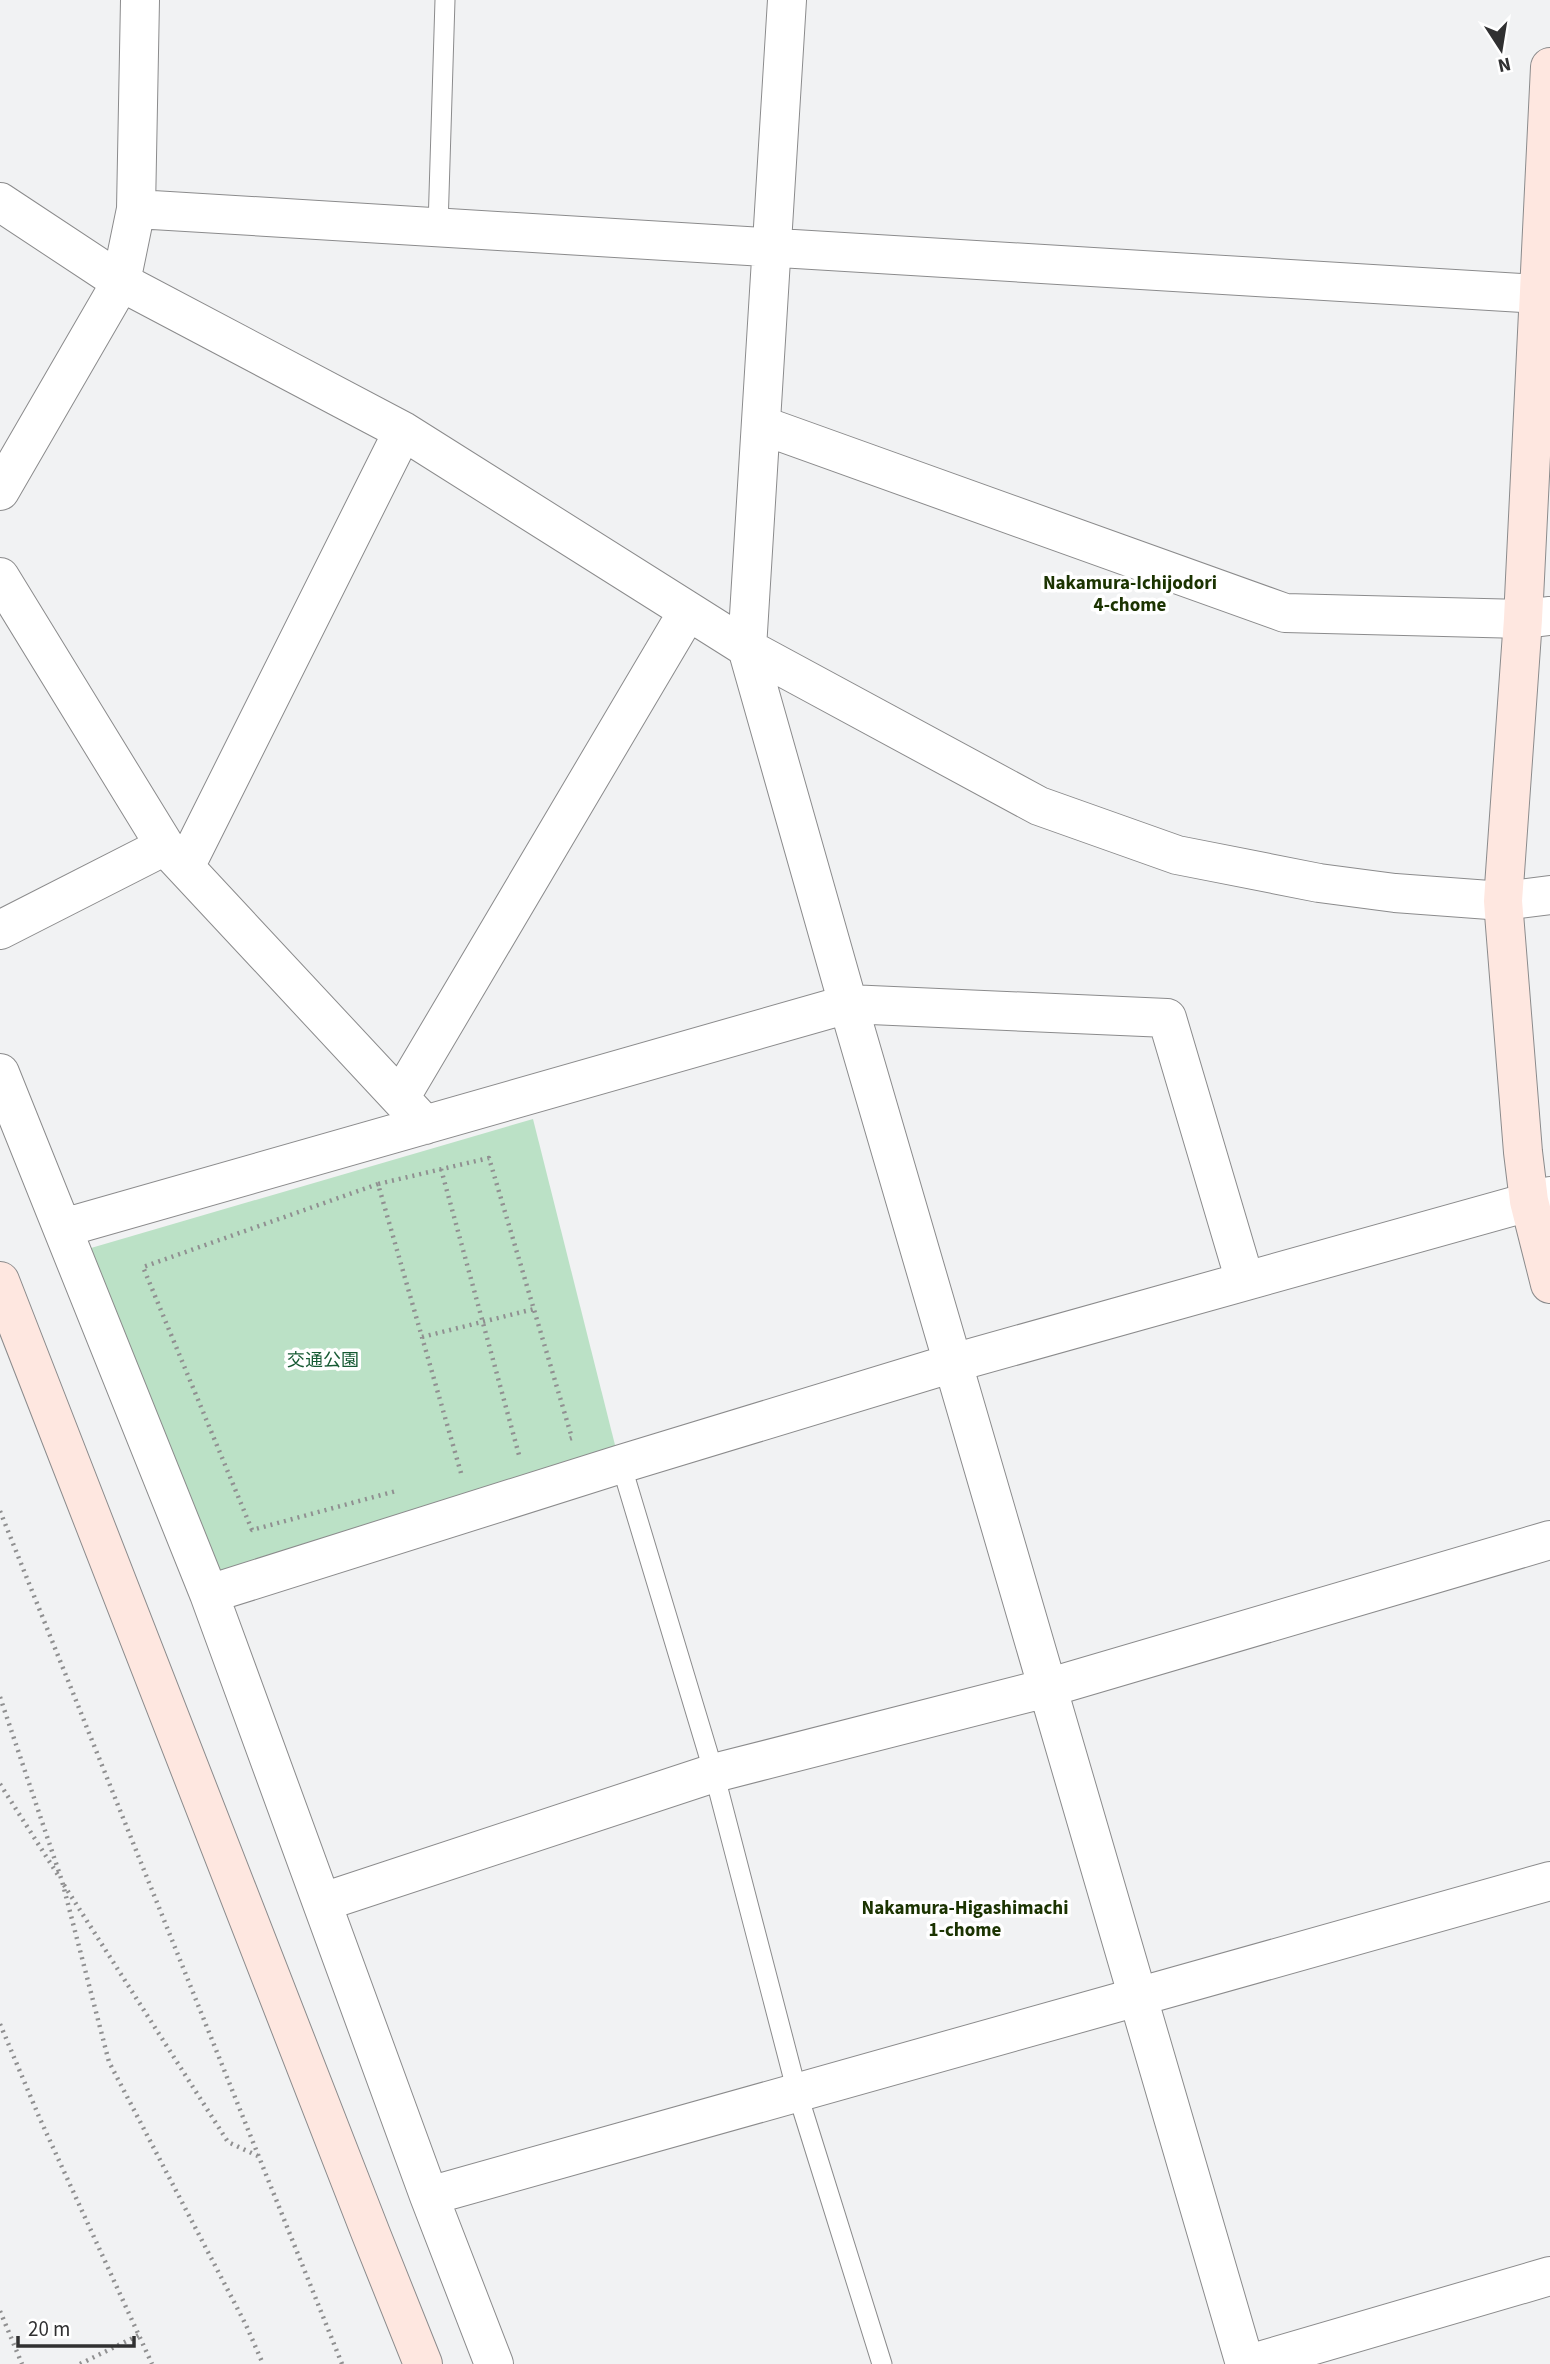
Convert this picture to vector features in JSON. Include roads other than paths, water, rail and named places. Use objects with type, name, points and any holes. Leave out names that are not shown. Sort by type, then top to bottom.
[{"type":"street","points":[[0,491],[121,282],[136,209],[140,0]]},
{"type":"street","points":[[787,0],[747,648],[1137,1997],[1247,2364],[1550,2276]]},
{"type":"street","points":[[1550,67],[1536,618],[1503,901],[1523,1152],[1540,1198],[1550,1284]]},
{"type":"street","points":[[0,202],[121,282],[402,431],[747,648],[1039,806],[1177,855],[1319,883],[1395,893],[1503,901],[1550,895]]},
{"type":"street","points":[[136,209],[1544,293]]},
{"type":"street","points":[[761,425],[1285,613],[1536,618]]},
{"type":"street","points":[[0,930],[176,857],[402,431]]},
{"type":"street","points":[[0,577],[176,857],[413,1111]]},
{"type":"street","points":[[413,1111],[688,611]]},
{"type":"street","points":[[63,1228],[413,1111],[849,1004],[1167,1018],[1245,1281]]},
{"type":"street","points":[[0,1073],[209,1594],[429,2196],[494,2364]]},
{"type":"street","points":[[209,1594],[953,1363],[1540,1198]]},
{"type":"street","points":[[0,1281],[423,2364]]},
{"type":"street","points":[[323,1902],[714,1773],[1047,1688],[1550,1540]]},
{"type":"street","points":[[429,2196],[1550,1881]]},
{"type":"lane","points":[[438,227],[444,0]]},
{"type":"lane","points":[[621,1464],[714,1773],[797,2092],[882,2364]]},
{"type":"district","name":"Nakamura-Ichijodori 4-chome","points":[[1130,593]]},
{"type":"district","name":"Nakamura-Higashimachi 1-chome","points":[[965,1918]]},
{"type":"park label","name":"交通公園","points":[[323,1360]]}]
